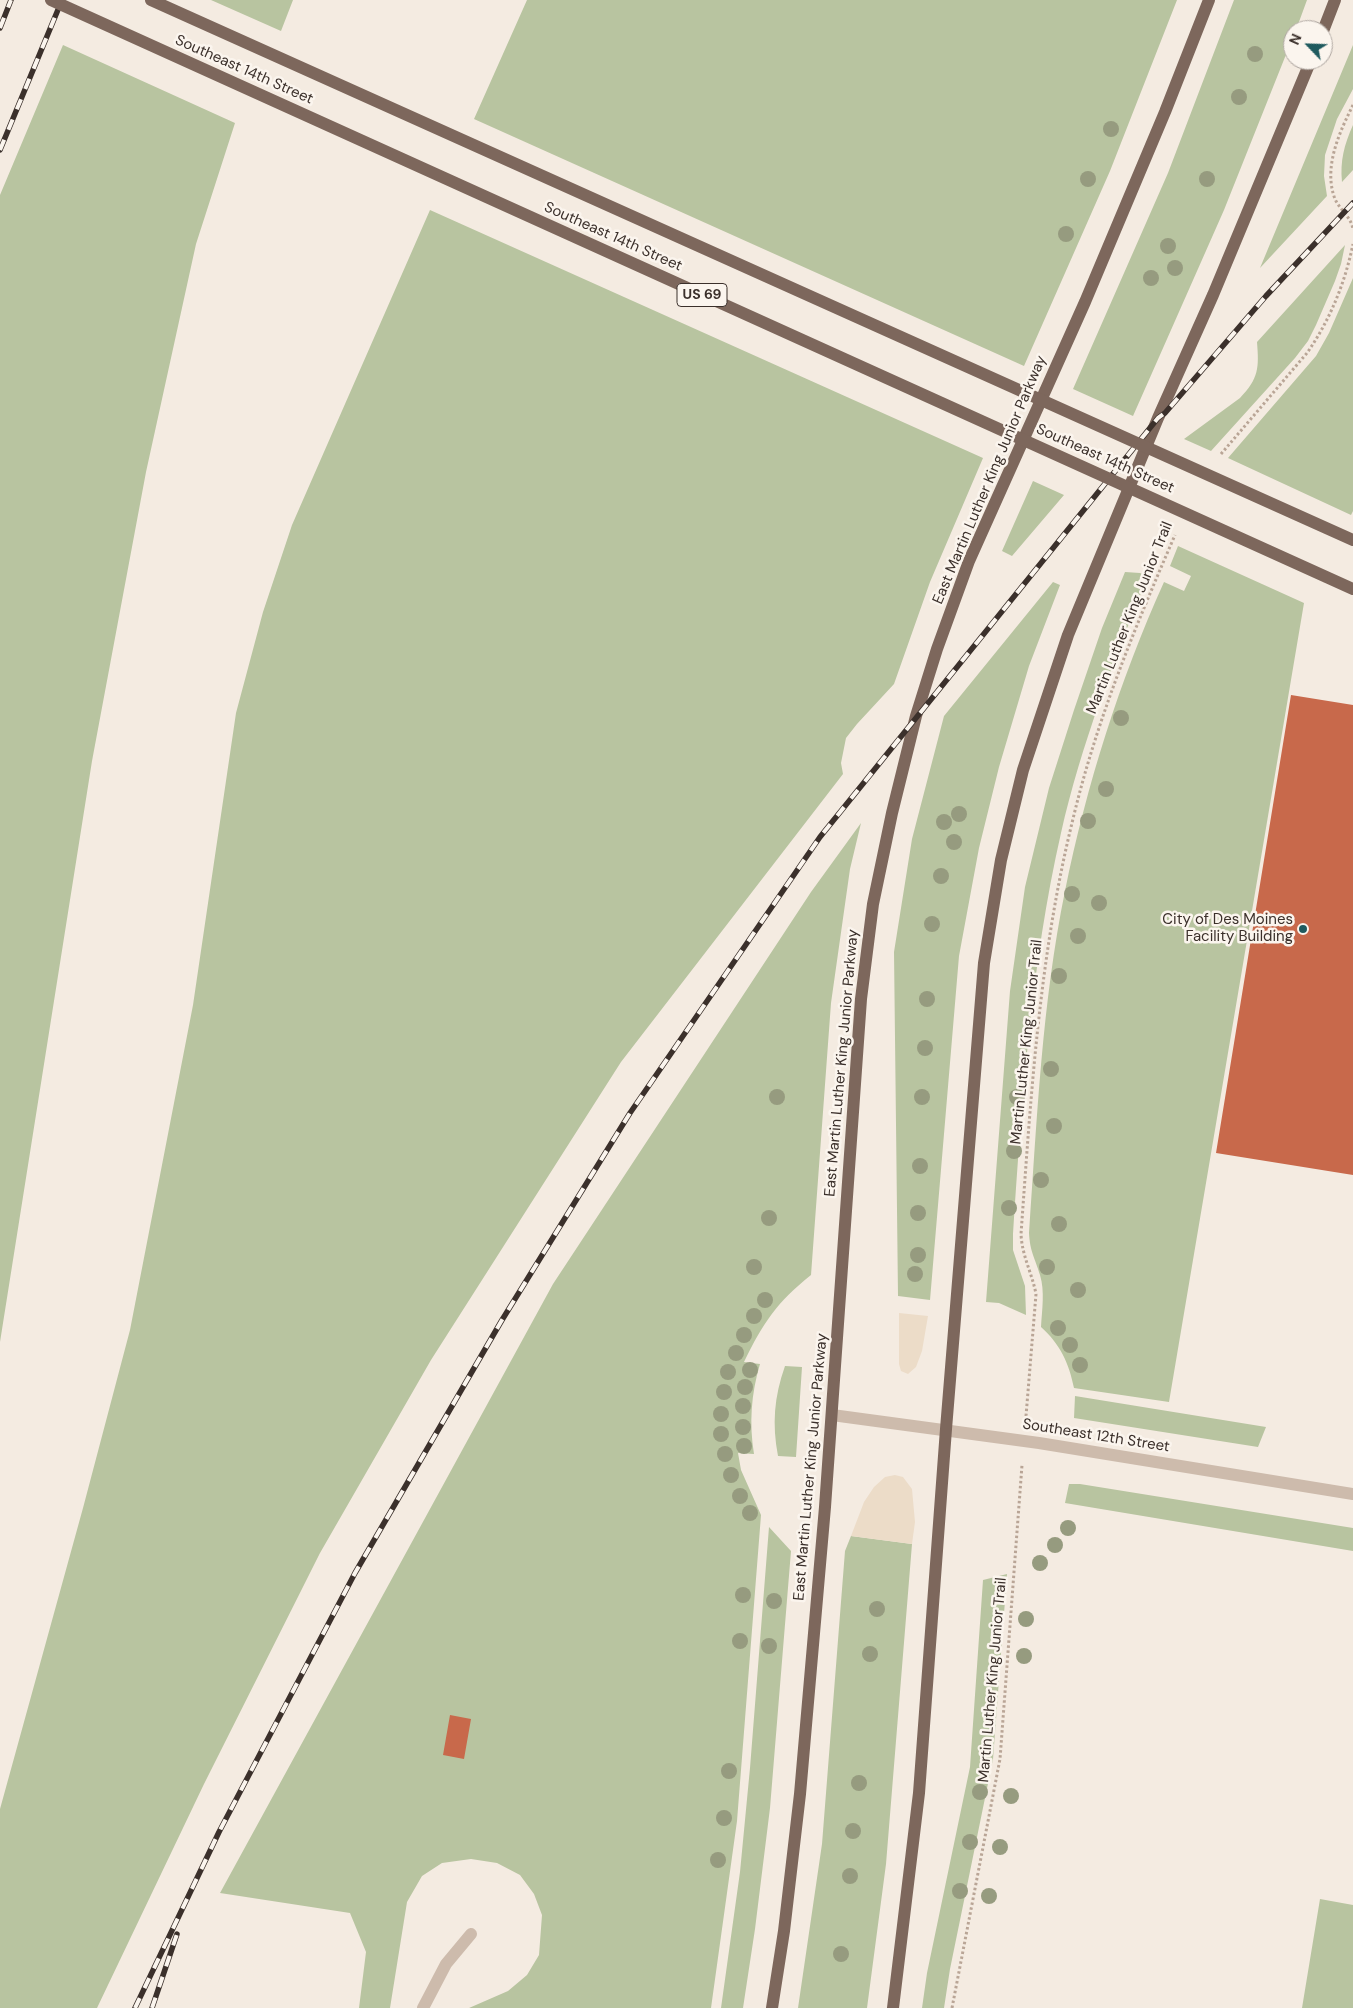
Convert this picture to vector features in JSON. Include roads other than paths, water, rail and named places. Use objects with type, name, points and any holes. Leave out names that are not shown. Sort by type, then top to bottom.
[{"type":"main road","name":"Southeast 14th Street","points":[[51,0],[1353,589]]},
{"type":"main road","name":"Southeast 14th Street","points":[[151,0],[1353,540]]},
{"type":"main road","name":"East Martin Luther King Junior Parkway","points":[[772,2008],[784,1931],[800,1794],[832,1415],[861,999],[874,904],[892,813],[916,716],[937,649],[970,561],[1166,112],[1209,0]]},
{"type":"main road","points":[[1327,20],[1335,0]]},
{"type":"main road","points":[[893,2008],[919,1793],[946,1429],[984,963],[1001,860],[1023,770],[1072,626],[1158,418],[1307,70]]},
{"type":"street","name":"Southeast 12th Street","points":[[832,1415],[946,1429],[1353,1494]]},
{"type":"street","points":[[423,2008],[446,1964],[472,1934]]},
{"type":"railway","points":[[0,28],[11,0]]},
{"type":"railway","points":[[0,150],[62,0]]},
{"type":"railway","points":[[135,2008],[219,1832],[355,1573],[502,1320],[630,1113],[820,837],[1158,418],[1165,413],[1266,296],[1353,203]]},
{"type":"railway","points":[[152,2008],[177,1934]]},
{"type":"place","name":"City of Des Moines Facility Building","points":[[1303,929]]}]
